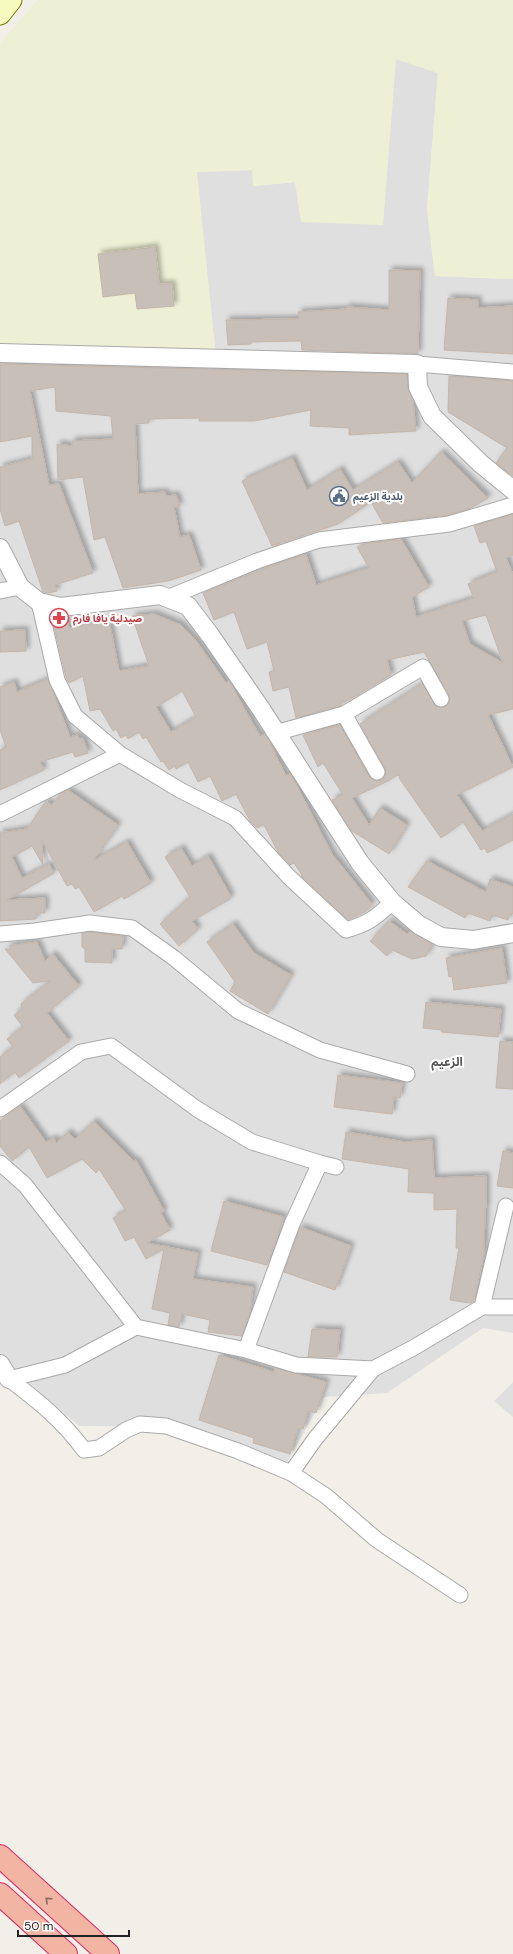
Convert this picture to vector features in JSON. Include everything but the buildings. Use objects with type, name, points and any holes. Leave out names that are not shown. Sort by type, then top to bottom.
[{"type":"highway","points":[[0,1856],[108,1954]]},
{"type":"highway","points":[[0,1894],[66,1954]]},
{"type":"main road","points":[[0,14],[11,0]]},
{"type":"street","points":[[0,352],[417,364],[513,372]]},
{"type":"street","points":[[417,364],[418,387],[432,416],[480,463],[513,490]]},
{"type":"street","points":[[167,598],[257,561],[319,540],[449,524],[513,505]]},
{"type":"street","points":[[0,548],[20,587],[38,602],[61,607],[160,595],[188,606],[261,709],[275,733],[360,863],[392,902],[419,925],[441,937],[473,940],[513,933]]},
{"type":"street","points":[[0,591],[20,587]]},
{"type":"street","points":[[38,602],[57,680],[75,716],[120,754],[180,790],[235,818],[289,877],[346,930],[364,924],[392,902]]},
{"type":"street","points":[[275,733],[344,714],[423,667],[440,699]]},
{"type":"street","points":[[344,714],[377,772]]},
{"type":"street","points":[[0,814],[120,754]]},
{"type":"street","points":[[0,934],[35,931],[90,923],[132,928],[174,958],[238,1010],[320,1050],[407,1074]]},
{"type":"street","points":[[0,1109],[81,1052],[111,1046],[198,1109],[252,1142],[320,1164],[336,1167]]},
{"type":"street","points":[[0,1163],[25,1185],[136,1327]]},
{"type":"street","points":[[246,1350],[292,1224],[320,1164]]},
{"type":"street","points":[[482,1307],[506,1206]]},
{"type":"street","points":[[291,1473],[315,1439],[373,1369],[413,1348],[482,1307],[513,1307]]},
{"type":"street","points":[[9,1379],[65,1365],[136,1327],[246,1350],[296,1364],[373,1369]]},
{"type":"street","points":[[0,1364],[9,1379],[44,1404],[71,1433],[84,1450],[99,1448],[126,1430],[140,1424],[166,1426],[238,1451],[291,1473],[326,1496],[377,1540],[460,1594]]},
{"type":"shaded area","points":[[396,59],[438,73],[427,209],[435,276],[513,279],[513,1333],[483,1328],[387,1393],[324,1397],[286,1464],[192,1427],[79,1426],[7,1364],[0,1351],[0,353],[216,358],[196,172],[253,170],[253,186],[295,182]]},
{"type":"shaded area","points":[[513,1382],[513,1417],[494,1401]]},
{"type":"green space","points":[[38,0],[513,0],[513,279],[435,276],[427,209],[438,73],[396,59],[383,225],[301,222],[295,182],[253,186],[252,170],[197,172],[216,358],[0,353],[0,43]]},
{"type":"place","name":"بلدية الزعيم","points":[[339,496]]},
{"type":"place","name":"صيدلية يافا فارم","points":[[59,618]]},
{"type":"district","name":"الزعيم","points":[[447,1062]]}]
